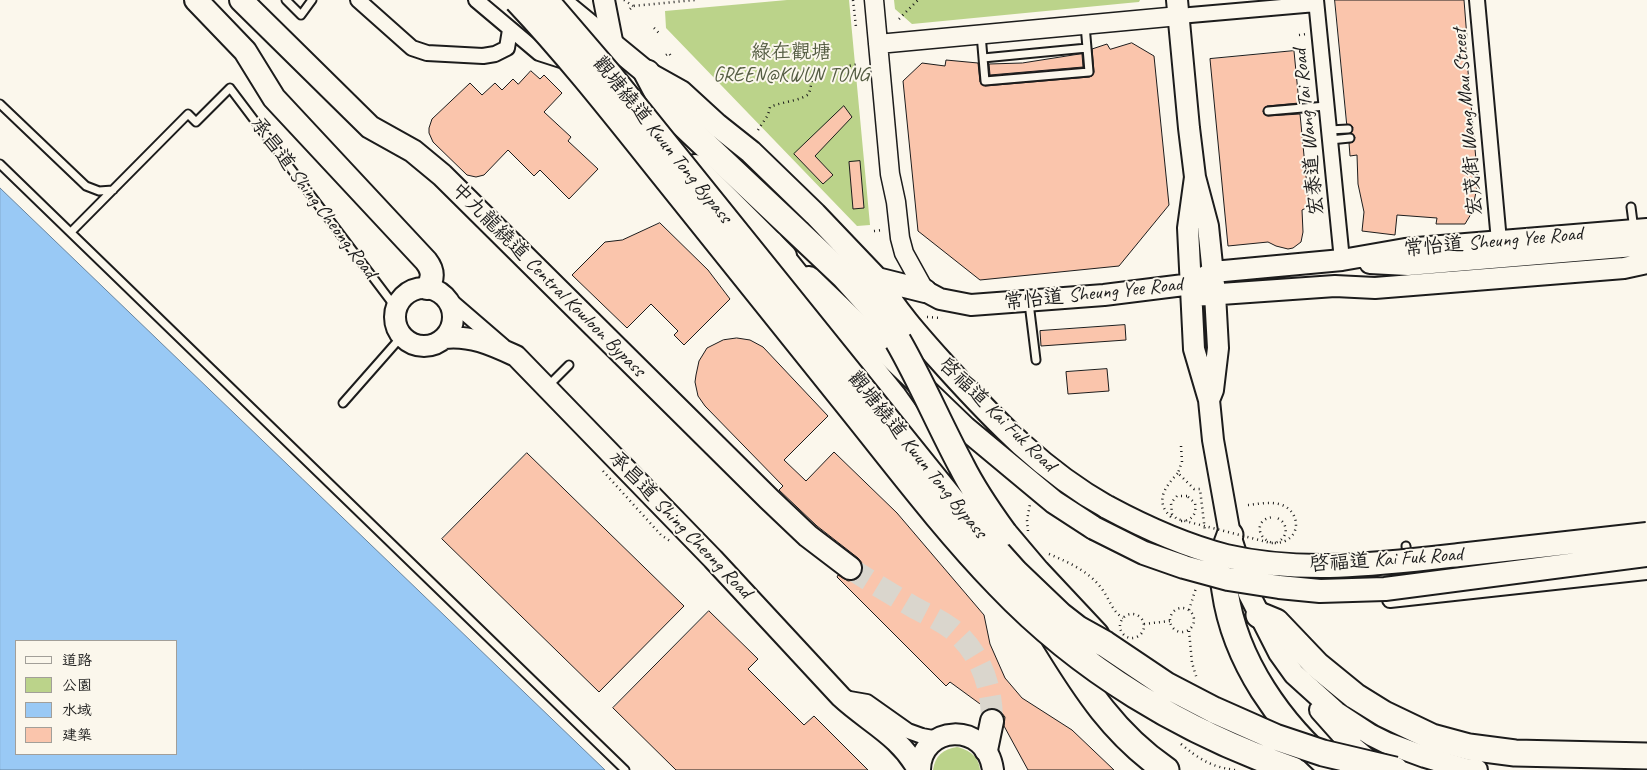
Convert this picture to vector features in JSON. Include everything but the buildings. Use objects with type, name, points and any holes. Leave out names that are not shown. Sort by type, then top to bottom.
[{"type":"highway","points":[[196,0],[245,51],[274,98],[426,261],[431,268],[432,276],[430,283],[436,292]]},
{"type":"highway","name":"中九龍繞道 Central Kowloon Bypass","points":[[241,0],[370,127],[413,151],[442,175],[769,499],[808,536],[850,568]]},
{"type":"highway","name":"啓福道 Kai Fuk Road","points":[[507,0],[547,39],[596,75],[662,134],[771,244],[863,329],[965,428],[1054,502],[1087,523],[1144,553],[1184,567],[1228,579],[1320,591],[1385,589],[1647,555]]},
{"type":"highway","name":"觀塘繞道 Kwun Tong Bypass","points":[[517,0],[590,82],[935,512],[1000,587],[1074,653],[1132,693],[1194,728],[1250,754],[1293,770]]},
{"type":"highway","name":"觀塘繞道 Kwun Tong Bypass","points":[[545,0],[617,85],[991,546],[1060,615],[1078,629],[1105,644],[1166,684],[1248,726],[1323,753],[1395,770]]},
{"type":"highway","name":"啓福道 Kai Fuk Road","points":[[558,0],[647,73],[681,92],[717,126],[751,152],[802,201],[877,279],[888,299],[913,330],[984,409],[1035,458],[1090,498],[1149,530],[1189,546],[1228,556],[1281,564],[1344,566],[1384,564],[1647,534]]},
{"type":"highway","points":[[647,73],[665,107],[844,276],[880,316],[914,368],[961,466],[987,509],[1021,555],[1105,644]]},
{"type":"highway","points":[[771,244],[893,396],[957,486],[994,540],[1093,699],[1120,732],[1166,770]]},
{"type":"highway","points":[[877,279],[925,291]]},
{"type":"highway","points":[[1230,535],[1221,564],[1229,612],[1242,650],[1262,688],[1295,733],[1334,770]]},
{"type":"highway","points":[[1259,615],[1276,622],[1317,665],[1355,696],[1411,728],[1451,743],[1491,751],[1537,754],[1647,756]]},
{"type":"highway","points":[[991,765],[992,720]]},
{"type":"main road","points":[[604,0],[613,46]]},
{"type":"main road","points":[[1178,8],[1195,177],[1208,226],[1215,294],[1218,348],[1213,390],[1209,400]]},
{"type":"main road","points":[[1195,177],[1188,228],[1194,349],[1209,400],[1213,440],[1230,535],[1243,578],[1259,615],[1279,653],[1294,674],[1336,712],[1371,735],[1425,757],[1466,769],[1477,770]]},
{"type":"main road","name":"常怡道 Sheung Yee Road","points":[[1192,290],[1213,272],[1342,260],[1406,249],[1640,230]]},
{"type":"main road","points":[[1342,260],[1408,265],[1647,246]]},
{"type":"main road","name":"常怡道 Sheung Yee Road","points":[[925,291],[940,299],[971,305],[1192,290],[1215,294],[1334,286],[1375,288],[1624,268],[1647,263]]},
{"type":"main road","points":[[1334,286],[1342,282],[1408,265]]},
{"type":"main road","points":[[402,336],[396,328],[394,318],[396,308],[400,299],[407,292],[415,289],[436,292],[453,313],[449,331],[444,338]]},
{"type":"main road","name":"承昌道 Shing Cheong Road","points":[[402,336],[409,342],[427,346],[444,338],[476,339],[516,356],[713,559],[840,697],[857,712],[892,737],[911,757],[918,770]]},
{"type":"main road","points":[[1294,674],[1298,684],[1353,747],[1380,770]]},
{"type":"main road","points":[[938,739],[946,735],[966,735],[975,739],[991,765]]},
{"type":"main road","name":"承昌道 Shing Cheong Road","points":[[918,770],[925,751],[938,739]]},
{"type":"street","points":[[358,0],[412,48],[427,53],[483,56],[495,54],[507,48],[510,30]]},
{"type":"street","name":"啓福道 Kai Fuk Road","points":[[476,0],[539,53],[583,67]]},
{"type":"street","points":[[874,0],[890,174],[896,202],[900,238],[904,253],[925,291]]},
{"type":"street","name":"宏茂街 Wang Mau Street","points":[[1476,0],[1499,241]]},
{"type":"street","points":[[878,44],[1085,25],[1178,8],[1316,2]]},
{"type":"street","name":"宏泰道 Wang Tai Road","points":[[1316,2],[1342,260]]},
{"type":"street","points":[[1624,268],[1647,274]]},
{"type":"street","name":"承昌道 Shing Cheong Road","points":[[436,292],[516,356]]},
{"type":"street","points":[[1390,600],[1647,572]]},
{"type":"street","points":[[840,697],[867,702],[908,731],[938,739]]},
{"type":"lane","points":[[286,0],[301,15],[312,0]]},
{"type":"lane","points":[[981,34],[985,81],[1036,77],[1090,72],[1085,25]]},
{"type":"lane","points":[[983,58],[1087,48]]},
{"type":"lane","name":"承昌道 Shing Cheong Road","points":[[112,190],[188,114],[196,122],[230,88],[396,308]]},
{"type":"lane","points":[[0,104],[86,186],[99,191],[112,190]]},
{"type":"lane","points":[[1268,110],[1326,106]]},
{"type":"lane","points":[[1329,135],[1348,128]]},
{"type":"lane","points":[[1329,135],[1350,138]]},
{"type":"lane","points":[[0,164],[625,770]]},
{"type":"lane","points":[[70,232],[112,190]]},
{"type":"lane","points":[[1631,207],[1640,230]]},
{"type":"lane","points":[[1029,301],[1036,360]]},
{"type":"lane","points":[[342,403],[402,336]]},
{"type":"lane","points":[[547,387],[569,365]]},
{"type":"lane","points":[[1406,546],[1412,598]]},
{"type":"path","points":[[624,0],[632,8],[695,0]]},
{"type":"path","points":[[853,0],[856,27]]},
{"type":"path","points":[[900,19],[918,0]]},
{"type":"path","points":[[654,28],[661,35]]},
{"type":"path","points":[[666,55],[669,53],[671,56]]},
{"type":"path","points":[[758,130],[768,115],[770,106],[802,99],[809,94],[815,74],[823,69],[859,64]]},
{"type":"path","points":[[874,230],[888,229]]},
{"type":"path","points":[[1181,446],[1182,462],[1178,473],[1166,487],[1162,498],[1165,509],[1176,520],[1180,521],[1185,521],[1194,514],[1195,504],[1187,496],[1176,496],[1171,503],[1172,514],[1176,519],[1179,520],[1183,521],[1192,523],[1218,530],[1245,536],[1271,543],[1276,543],[1280,542],[1283,539],[1286,532],[1285,524],[1279,518],[1274,517],[1270,517],[1262,522],[1260,526],[1261,534],[1265,540],[1269,542],[1273,542],[1278,542],[1283,542],[1290,538],[1294,531],[1295,518],[1292,511],[1285,506],[1269,502],[1248,505]]},
{"type":"path","points":[[1178,473],[1194,489],[1200,490]]},
{"type":"path","points":[[1028,535],[1027,520],[1030,504]]},
{"type":"path","points":[[1042,550],[1088,573],[1103,591],[1117,614],[1123,618]]},
{"type":"path","points":[[1182,608],[1192,612],[1195,621],[1192,628],[1184,633],[1173,629],[1170,621],[1174,611],[1182,608]]},
{"type":"path","points":[[1130,614],[1141,617],[1144,624],[1140,635],[1133,638],[1129,638],[1120,629],[1121,621],[1130,614]]},
{"type":"path","points":[[1144,624],[1170,621]]},
{"type":"green space","name":"綠在觀塘 GREEN@KWUN TONG","points":[[787,0],[849,0],[870,225],[857,226],[666,28],[665,11]]},
{"type":"green space","points":[[894,0],[1140,0],[1139,2],[912,24],[895,9]]},
{"type":"green space","points":[[957,747],[973,754],[978,761],[980,770],[933,770],[938,757],[944,751]]},
{"type":"water","points":[[0,188],[605,770],[0,770]]},
{"type":"tunnel","points":[[850,568],[943,623],[962,638],[977,659],[987,682],[992,721]]}]
